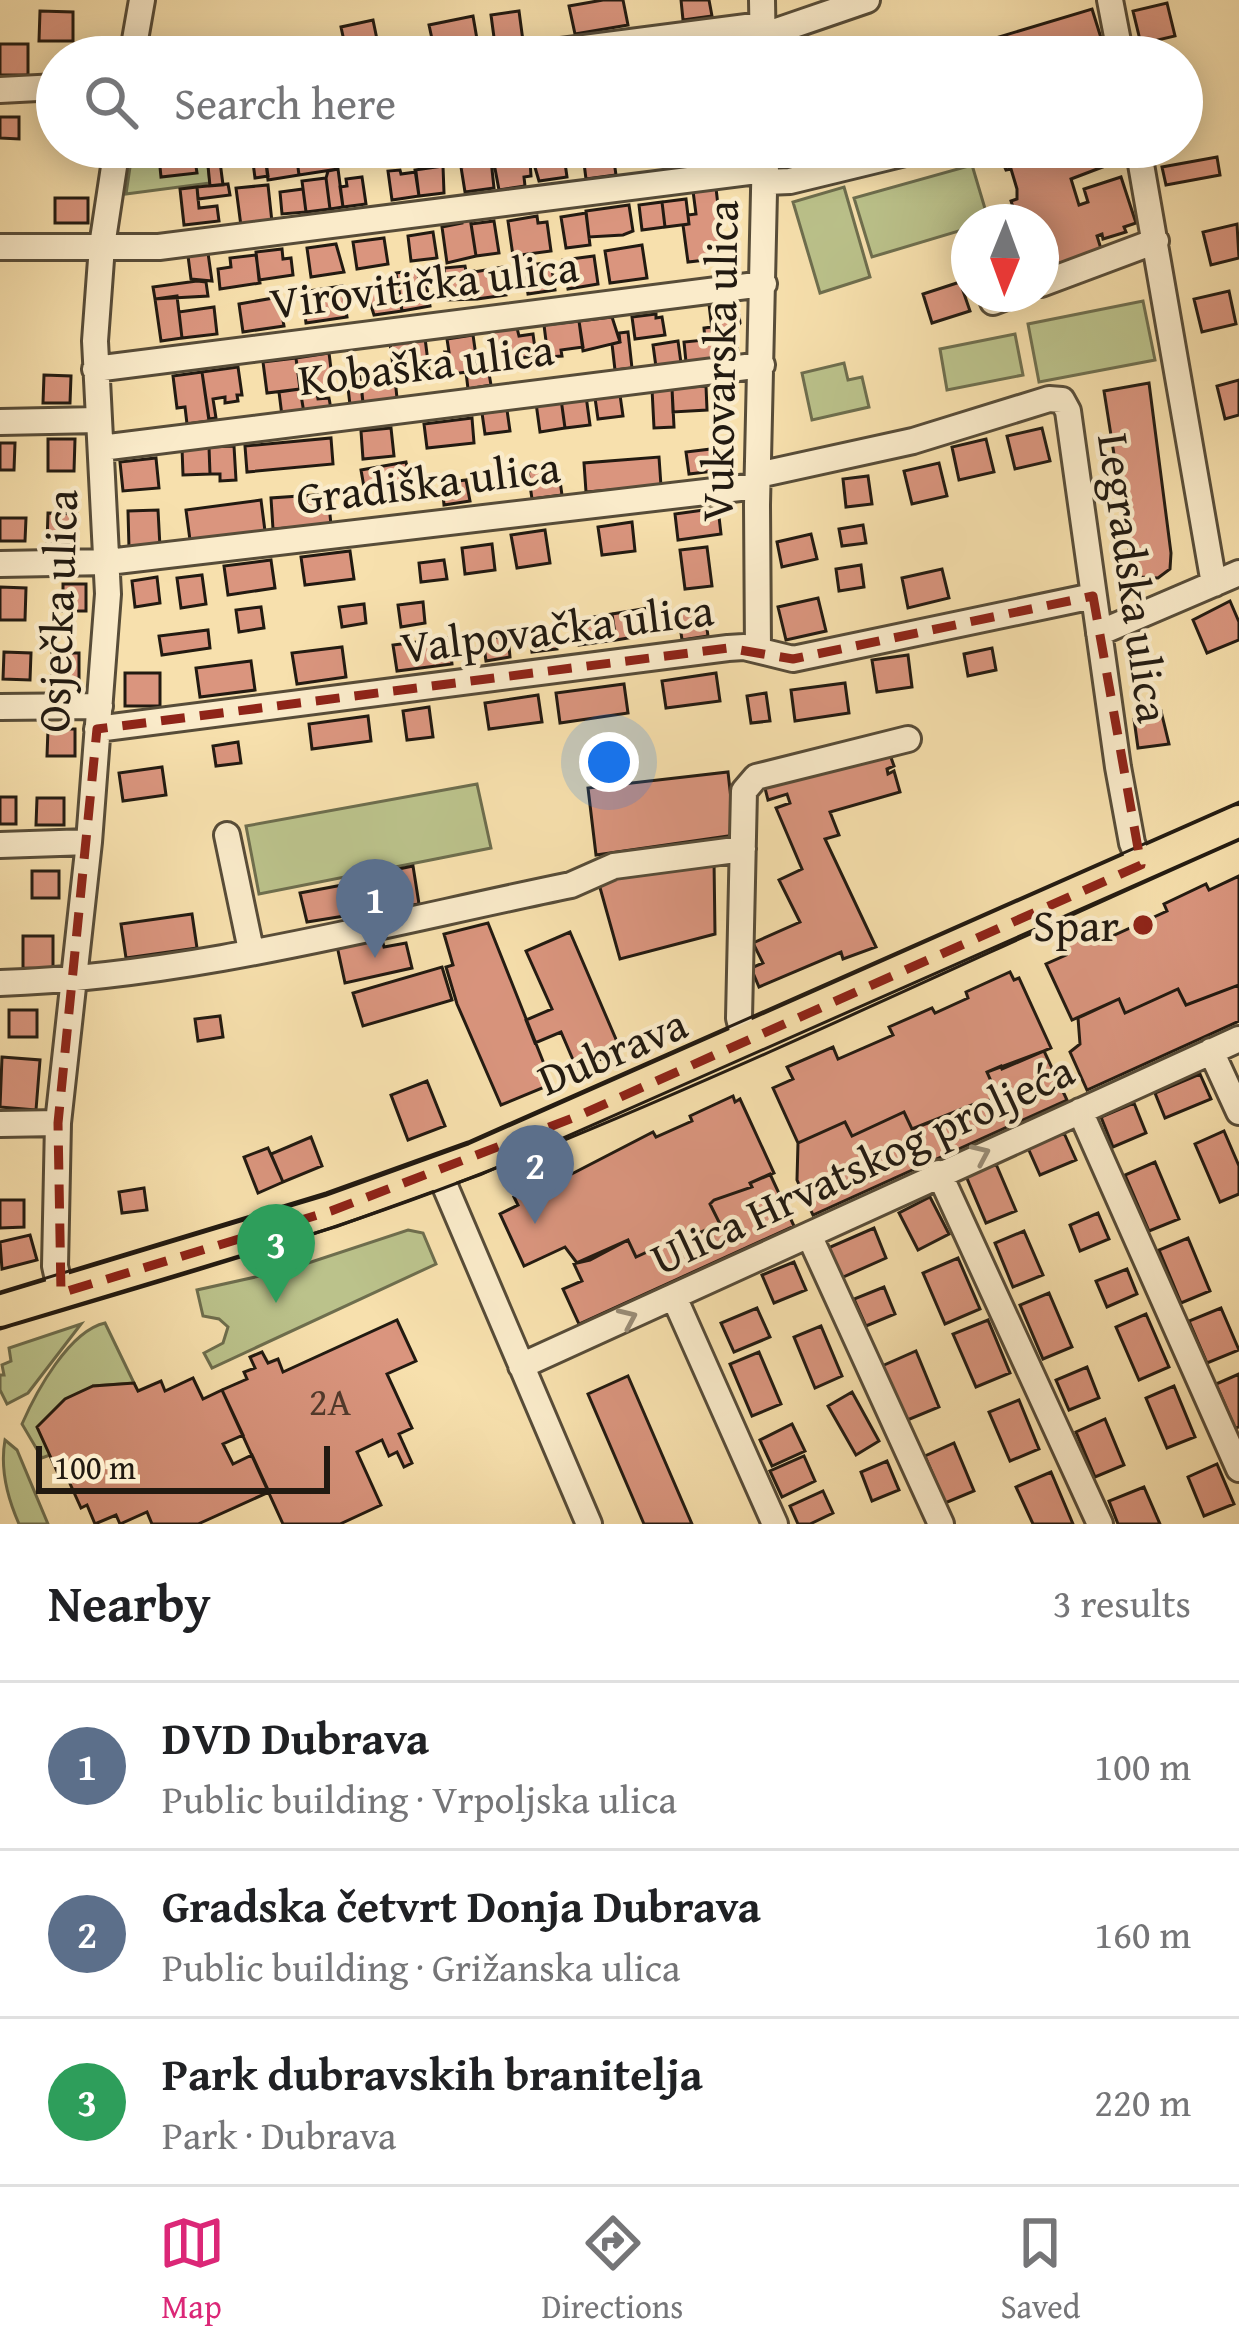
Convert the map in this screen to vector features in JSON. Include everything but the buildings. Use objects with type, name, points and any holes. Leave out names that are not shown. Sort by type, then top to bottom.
[{"type":"main road","name":"Dubrava","points":[[0,1311],[314,1216],[440,1172],[745,1042],[1239,821]]},
{"type":"street","points":[[136,36],[142,0]]},
{"type":"street","points":[[1110,0],[1117,36]]},
{"type":"street","points":[[701,36],[763,29],[862,1]]},
{"type":"street","points":[[0,90],[36,88]]},
{"type":"street","name":"Osječka ulica","points":[[61,1292],[55,1265],[58,1123],[89,842],[108,562],[95,369],[102,246],[113,168]]},
{"type":"street","points":[[0,247],[159,247],[751,168]]},
{"type":"street","name":"Vukovarska ulica","points":[[758,649],[766,168]]},
{"type":"street","points":[[769,168],[790,181],[844,168]]},
{"type":"street","points":[[1142,168],[1214,584]]},
{"type":"street","points":[[1059,277],[1156,242]]},
{"type":"street","name":"Virovitička ulica","points":[[95,369],[764,284]]},
{"type":"street","name":"Kobaška ulica","points":[[101,448],[763,364]]},
{"type":"street","name":"Legradska ulica","points":[[758,480],[913,441],[1049,399],[1062,400],[1068,410],[1120,783],[1141,865]]},
{"type":"street","points":[[0,422],[98,420]]},
{"type":"street","name":"Gradiška ulica","points":[[0,563],[108,562],[758,480]]},
{"type":"street","points":[[1099,632],[1239,574]]},
{"type":"street","name":"Valpovačka ulica","points":[[0,707],[99,718],[728,648],[758,649],[793,659],[1093,596]]},
{"type":"street","points":[[745,1042],[739,1018],[745,791],[756,777],[908,739]]},
{"type":"street","points":[[227,835],[251,950]]},
{"type":"street","points":[[0,844],[89,842]]},
{"type":"street","points":[[0,983],[74,981],[251,950],[571,885],[614,866],[742,849]]},
{"type":"street","name":"Ulica Hrvatskog proljeća","points":[[521,1366],[1239,1039]]},
{"type":"street","points":[[1211,1051],[1239,1112]]},
{"type":"street","points":[[1080,1111],[1239,1469]]},
{"type":"street","points":[[0,1124],[58,1123]]},
{"type":"street","points":[[440,1172],[589,1524]]},
{"type":"street","points":[[939,1173],[1100,1524]]},
{"type":"street","points":[[809,1235],[941,1524]]},
{"type":"street","points":[[674,1297],[775,1524]]},
{"type":"highlighted area","points":[[1093,596],[1141,865],[578,1116],[331,1211],[61,1293],[58,1123],[97,729],[728,648],[793,659]]},
{"type":"green space","points":[[130,168],[208,168],[210,183],[126,194]]},
{"type":"green space","points":[[973,168],[984,204],[951,204],[951,233],[872,257],[854,198]]},
{"type":"green space","points":[[844,187],[870,277],[820,293],[793,202]]},
{"type":"green space","points":[[1143,301],[1155,360],[1039,382],[1028,324]]},
{"type":"green space","points":[[1015,334],[1023,375],[947,390],[940,349]]},
{"type":"green space","points":[[844,363],[848,380],[862,377],[869,407],[812,420],[802,373]]},
{"type":"green space","points":[[477,784],[491,848],[259,894],[246,826]]},
{"type":"green space","points":[[408,1230],[423,1233],[436,1264],[212,1368],[204,1353],[223,1343],[228,1327],[219,1319],[203,1316],[197,1290],[287,1270]]},
{"type":"green space","points":[[105,1323],[134,1383],[93,1386],[50,1455],[42,1458],[22,1424],[28,1411],[67,1350]]},
{"type":"green space","points":[[81,1324],[28,1393],[7,1404],[0,1375],[4,1375],[2,1365],[11,1361],[9,1348]]},
{"type":"green space","points":[[5,1440],[17,1450],[48,1524],[19,1524],[6,1482]]},
{"type":"tram line","points":[[0,1292],[326,1193],[468,1142],[1239,802]]},
{"type":"tram line","points":[[0,1329],[304,1237],[483,1173],[768,1053],[1239,840]]},
{"type":"place","name":"Spar","points":[[1143,925]]},
{"type":"place","name":"DVD Dubrava","points":[[375,958]]},
{"type":"place","name":"Gradska četvrt Donja Dubrava","points":[[535,1224]]},
{"type":"place","name":"Park dubravskih branitelja","points":[[276,1303]]}]
